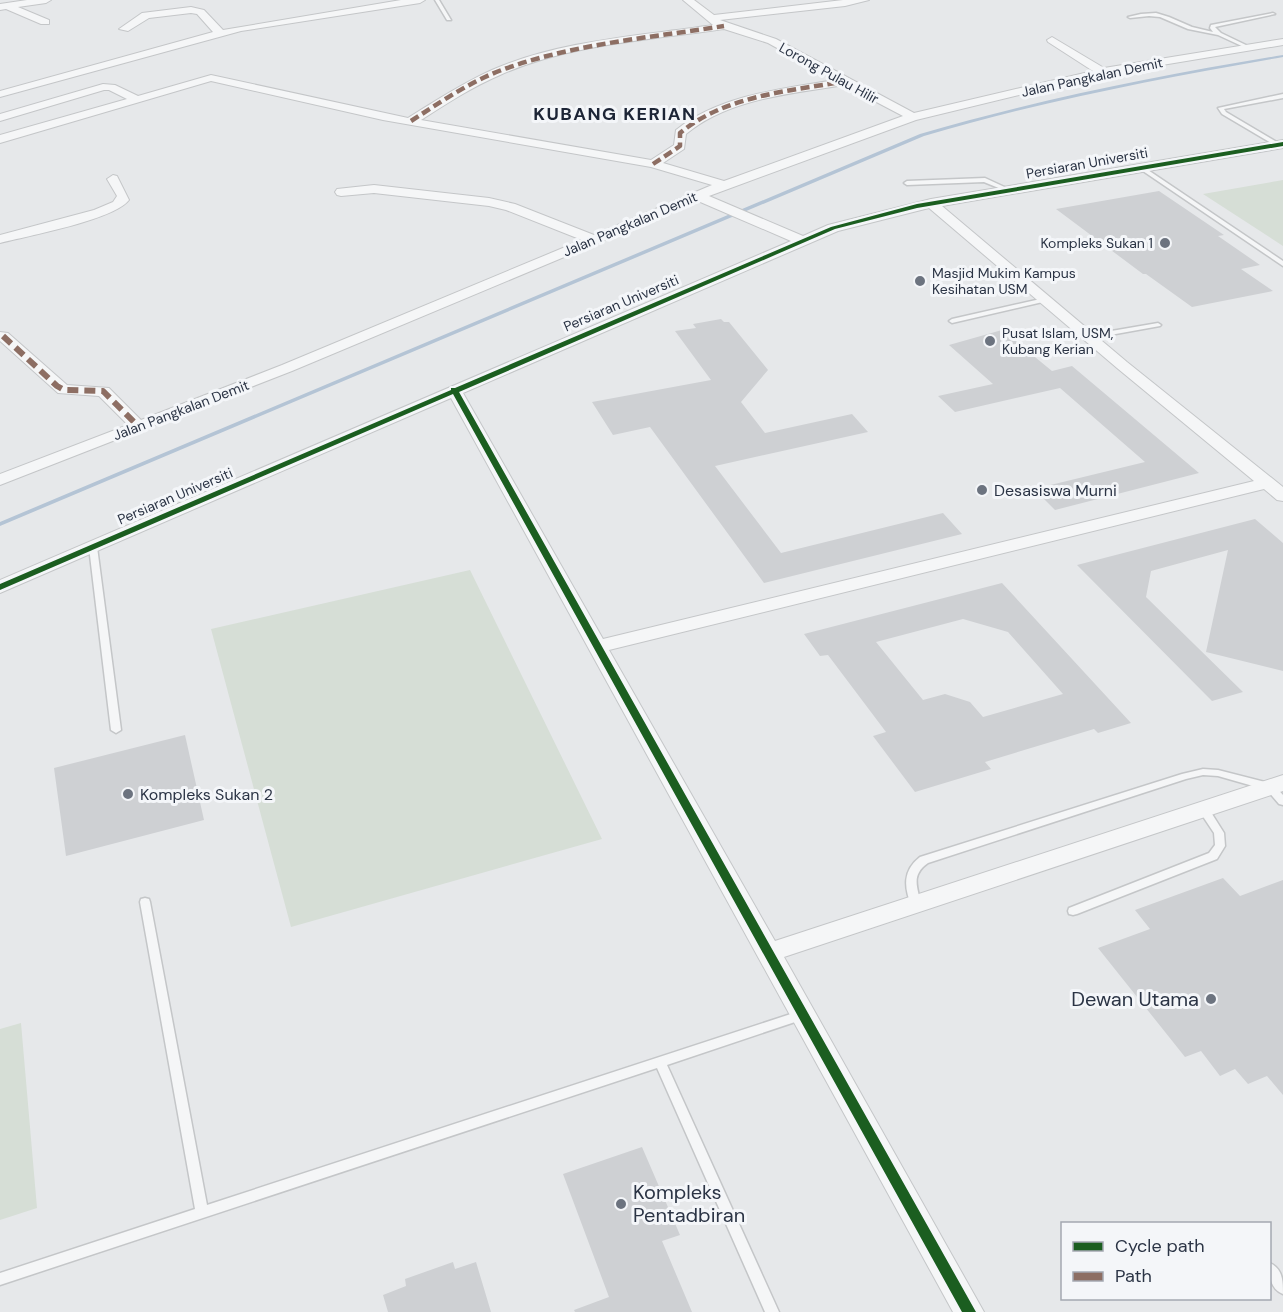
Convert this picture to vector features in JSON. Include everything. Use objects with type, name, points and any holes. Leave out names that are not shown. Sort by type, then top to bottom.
[{"type":"street","points":[[4,7],[46,0]]},
{"type":"street","points":[[0,94],[220,33],[265,23],[420,0]]},
{"type":"street","name":"Lorong Pulau Hilir","points":[[688,0],[710,19],[724,26],[772,41],[912,117]]},
{"type":"street","points":[[795,0],[804,8]]},
{"type":"street","points":[[710,19],[763,10],[804,8],[864,0]]},
{"type":"street","points":[[4,7],[45,22]]},
{"type":"street","points":[[124,29],[146,11],[197,11],[220,33]]},
{"type":"street","points":[[411,121],[456,93],[497,72],[561,51],[724,26]]},
{"type":"street","points":[[1052,40],[1102,72]]},
{"type":"street","name":"Jalan Pangkalan Demit","points":[[0,480],[288,368],[724,185],[912,117],[1102,72],[1283,42]]},
{"type":"street","points":[[0,139],[211,78],[383,117],[653,164],[724,185]]},
{"type":"street","points":[[653,164],[680,146],[680,133],[702,116],[736,104],[847,81]]},
{"type":"street","points":[[0,118],[103,87],[111,87],[136,99]]},
{"type":"street","name":"Persiaran Universiti","points":[[0,587],[800,240],[859,219],[931,203],[1280,144]]},
{"type":"street","points":[[0,238],[99,213],[118,205],[123,200],[123,196],[113,179]]},
{"type":"street","points":[[341,192],[374,189],[489,202],[510,207],[593,239]]},
{"type":"street","points":[[698,196],[800,240]]},
{"type":"street","points":[[931,203],[1283,496]]},
{"type":"street","points":[[3,336],[57,386],[64,390],[103,391],[138,426]]},
{"type":"street","points":[[454,390],[969,1312]]},
{"type":"street","points":[[597,647],[1267,483]]},
{"type":"street","points":[[768,953],[1203,809],[1278,790]]},
{"type":"lane","points":[[437,0],[449,19]]},
{"type":"lane","points":[[1130,17],[1148,13],[1161,14],[1190,28],[1219,34],[1246,47]]},
{"type":"lane","points":[[1219,34],[1212,28],[1213,26],[1273,14]]},
{"type":"lane","points":[[1280,144],[1224,113],[1221,108],[1283,96]]},
{"type":"lane","points":[[1142,168],[1283,264]]},
{"type":"lane","points":[[907,183],[986,180],[1008,190]]},
{"type":"lane","points":[[952,321],[1045,300]]},
{"type":"lane","points":[[1088,336],[1158,325]]},
{"type":"lane","points":[[93,547],[116,730]]},
{"type":"lane","points":[[916,904],[911,874],[914,866],[924,860],[1041,821],[1203,772],[1218,773],[1278,790]]},
{"type":"lane","points":[[1073,911],[1213,856],[1220,846],[1219,833],[1203,809]]},
{"type":"lane","points":[[145,902],[202,1213]]},
{"type":"lane","points":[[0,1279],[803,1015]]},
{"type":"lane","points":[[660,1062],[772,1312]]},
{"type":"lane","points":[[1271,1272],[1283,1288]]},
{"type":"shaded area","points":[[1283,180],[1283,246],[1203,194]]},
{"type":"shaded area","points":[[470,570],[602,839],[291,927],[211,629]]},
{"type":"shaded area","points":[[21,1023],[37,1208],[0,1220],[0,1029]]},
{"type":"building","name":"Kompleks Sukan 1","points":[[1159,191],[1224,235],[1218,236],[1260,265],[1241,269],[1273,291],[1192,307],[1143,274],[1056,209]]},
{"type":"building","points":[[721,319],[729,322],[768,370],[741,402],[765,433],[852,414],[868,432],[715,466],[781,553],[943,513],[962,534],[764,583],[650,427],[613,435],[592,402],[711,380],[675,331],[696,328],[693,324]]},
{"type":"building","points":[[1002,330],[1052,371],[1072,366],[1199,473],[1055,510],[1034,489],[1145,462],[1060,388],[955,412],[938,396],[993,384],[949,345]]},
{"type":"building","points":[[1255,519],[1283,543],[1283,671],[1206,652],[1228,550],[1151,571],[1146,597],[1243,692],[1212,701],[1077,565]]},
{"type":"building","points":[[1002,583],[1131,723],[1098,733],[1094,729],[985,762],[991,769],[915,792],[873,736],[886,732],[828,655],[820,656],[804,634]],"holes":[[[963,619],[1008,632],[1063,694],[983,717],[970,702],[945,694],[923,700],[876,642]]]},
{"type":"building","name":"Kompleks Sukan 2","points":[[185,735],[204,820],[66,856],[54,768]]},
{"type":"building","name":"Dewan Utama","points":[[1223,878],[1240,896],[1283,880],[1283,1095],[1267,1076],[1248,1084],[1235,1069],[1220,1076],[1201,1051],[1185,1057],[1098,948],[1150,929],[1135,910]]},
{"type":"building","name":"Kompleks Pentadbiran","points":[[642,1147],[680,1235],[662,1241],[692,1312],[575,1312],[574,1310],[609,1297],[563,1174]]},
{"type":"building","points":[[453,1262],[455,1269],[476,1262],[491,1312],[388,1312],[383,1295],[406,1286],[405,1279]]},
{"type":"waterway","points":[[0,524],[922,135],[1011,110],[1101,89],[1283,56]]},
{"type":"marked path","points":[[411,121],[456,93],[497,72],[561,51],[724,26]]},
{"type":"marked path","points":[[653,164],[680,146],[680,133],[694,121],[713,112],[734,104],[782,92],[847,81]]},
{"type":"marked path","points":[[3,336],[57,386],[64,390],[103,391],[138,426]]},
{"type":"cycle path","points":[[0,587],[833,228],[917,206],[1283,144]]},
{"type":"cycle path","points":[[454,390],[969,1312]]},
{"type":"place","name":"Kompleks Sukan 1","points":[[1165,243]]},
{"type":"place","name":"Masjid Mukim Kampus Kesihatan USM","points":[[920,281]]},
{"type":"place","name":"Pusat Islam, USM, Kubang Kerian","points":[[990,341]]},
{"type":"place","name":"Desasiswa Murni","points":[[982,490]]},
{"type":"place","name":"Kompleks Sukan 2","points":[[128,794]]},
{"type":"place","name":"Dewan Utama","points":[[1211,999]]},
{"type":"place","name":"Kompleks Pentadbiran","points":[[621,1204]]},
{"type":"district","name":"KUBANG KERIAN","points":[[615,114]]}]
